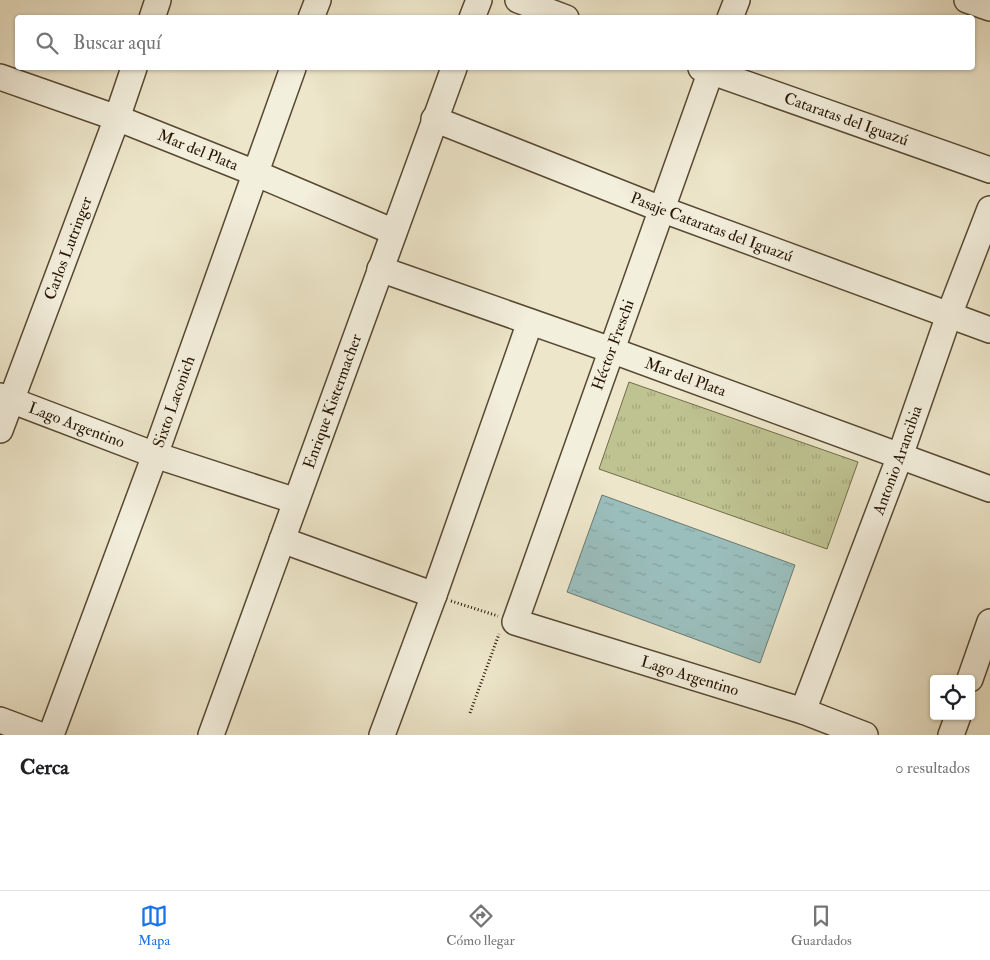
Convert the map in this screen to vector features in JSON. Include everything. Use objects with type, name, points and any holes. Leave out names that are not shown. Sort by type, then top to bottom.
[{"type":"street","points":[[153,15],[158,0]]},
{"type":"street","points":[[312,15],[318,0]]},
{"type":"street","points":[[473,15],[479,0]]},
{"type":"street","points":[[518,0],[558,15]]},
{"type":"street","points":[[731,15],[737,0]]},
{"type":"street","points":[[967,0],[990,8]]},
{"type":"street","name":"Carlos Lutringer","points":[[0,430],[5,398],[133,70]]},
{"type":"street","name":"Sixto Laconich","points":[[51,735],[155,455],[292,70]]},
{"type":"street","name":"Enrique Kistermacher","points":[[211,735],[453,70]]},
{"type":"street","name":"Héctor Freschi","points":[[515,622],[661,209],[708,70]]},
{"type":"street","name":"Cataratas del Iguazú","points":[[711,70],[990,170]]},
{"type":"street","name":"Mar del Plata","points":[[0,76],[116,118],[255,173],[394,232]]},
{"type":"street","name":"Pasaje Cataratas del Iguazú","points":[[434,119],[661,209],[990,330]]},
{"type":"street","name":"Antonio Arancibia","points":[[803,711],[900,456],[949,315],[990,209]]},
{"type":"street","name":"Mar del Plata","points":[[380,269],[611,350],[990,489]]},
{"type":"street","points":[[382,735],[434,595],[530,322]]},
{"type":"street","name":"Lago Argentino","points":[[5,398],[155,455],[296,501]]},
{"type":"street","points":[[282,540],[434,595]]},
{"type":"street","name":"Lago Argentino","points":[[515,622],[803,711],[865,735]]},
{"type":"street","points":[[971,675],[990,622]]},
{"type":"street","points":[[0,720],[40,735]]},
{"type":"street","points":[[951,735],[957,720]]},
{"type":"path","points":[[434,595],[515,622]]},
{"type":"path","points":[[470,712],[499,632],[515,622]]},
{"type":"green space","points":[[629,382],[858,462],[827,549],[599,469]]},
{"type":"water","points":[[602,495],[795,565],[760,663],[567,592]]}]
